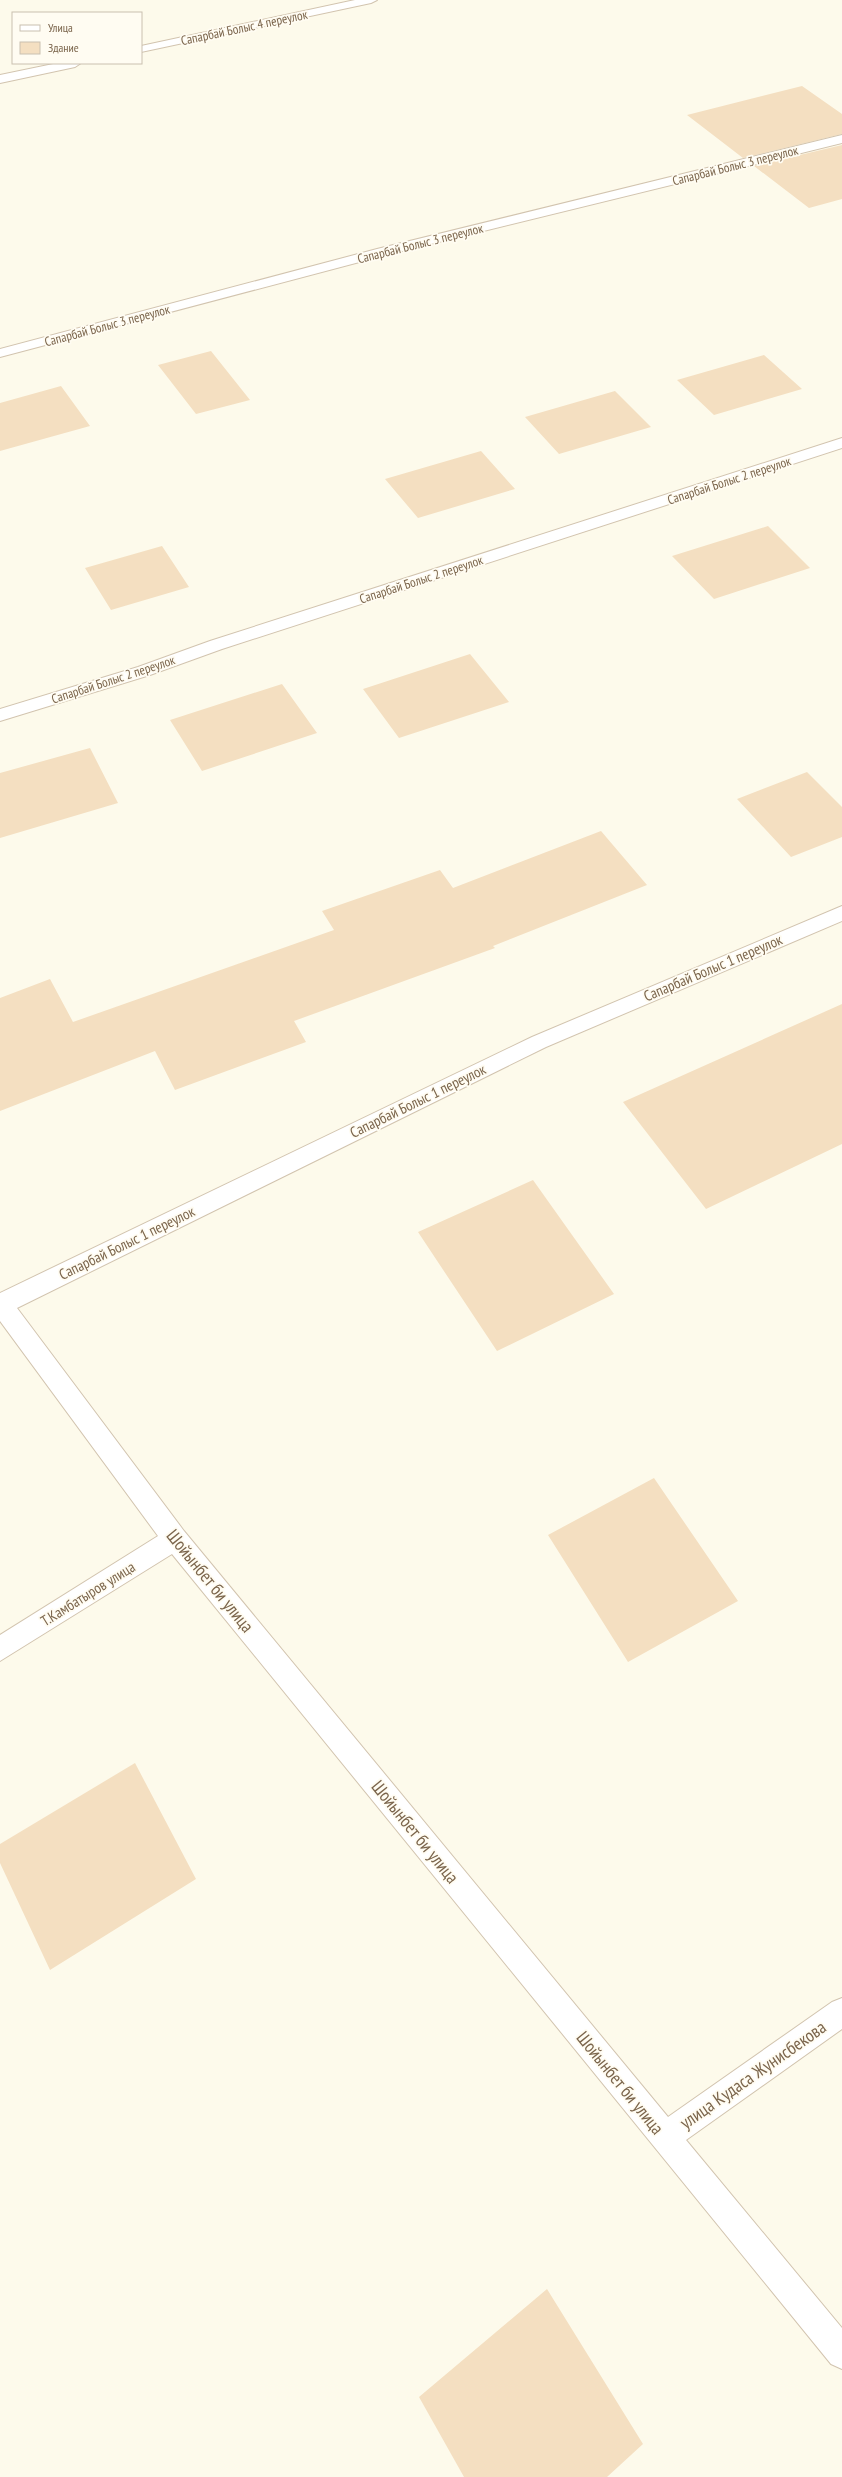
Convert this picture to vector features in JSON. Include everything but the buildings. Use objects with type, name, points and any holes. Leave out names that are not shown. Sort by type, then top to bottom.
[{"type":"street","name":"Сапарбай Болыс 4 переулок","points":[[142,49],[371,0]]},
{"type":"street","points":[[0,79],[70,64]]},
{"type":"street","name":"Сапарбай Болыс 3 переулок","points":[[0,353],[382,252],[842,139]]},
{"type":"street","name":"Сапарбай Болыс 2 переулок","points":[[0,715],[144,671],[216,645],[842,444]]},
{"type":"street","name":"Сапарбай Болыс 1 переулок","points":[[1,1304],[539,1042],[842,913]]},
{"type":"street","name":"Шойынбет би улица","points":[[1,1304],[175,1539],[842,2353]]},
{"type":"street","name":"Т.Камбатыров улица","points":[[0,1649],[175,1539]]},
{"type":"street","name":"улица Кудаса Жунисбекова","points":[[664,2137],[842,2012]]}]
